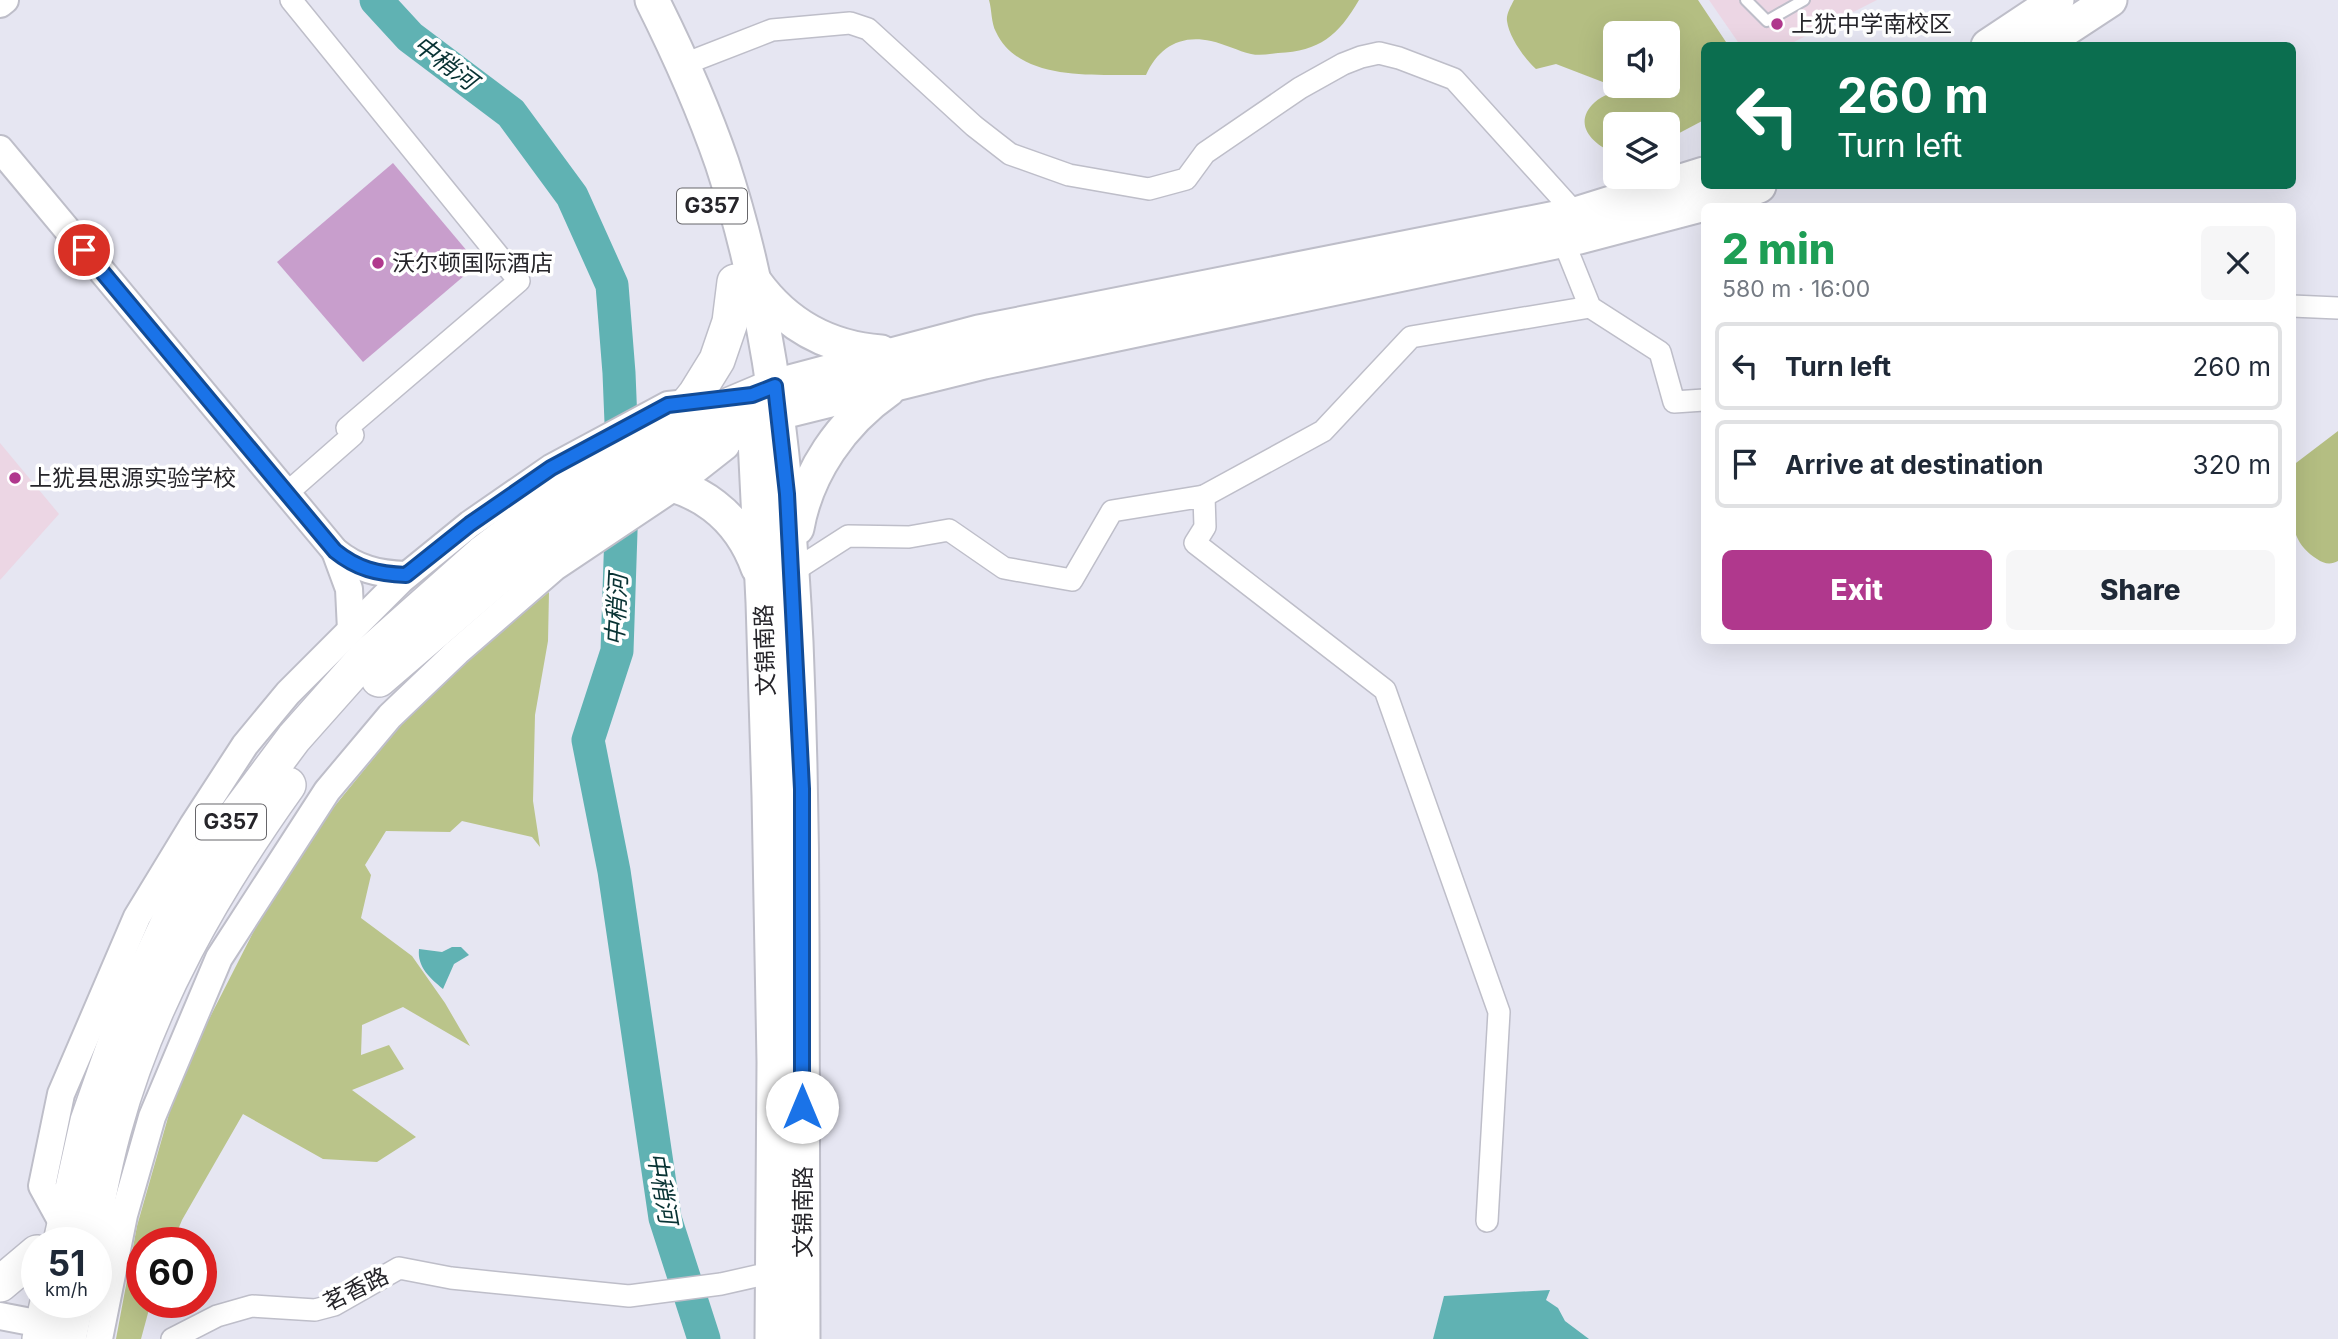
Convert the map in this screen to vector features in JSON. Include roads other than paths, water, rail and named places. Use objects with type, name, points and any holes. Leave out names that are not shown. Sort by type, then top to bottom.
[{"type":"highway","points":[[667,451],[724,341],[734,302],[744,280]]},
{"type":"highway","name":"G357","points":[[65,1227],[88,1121],[125,1016],[174,911],[229,825],[294,738],[366,657],[482,554],[552,484],[667,451],[765,405]]},
{"type":"highway","name":"G357","points":[[67,1227],[114,1129],[146,1031],[197,925],[248,841],[310,756],[387,670],[499,576],[554,551],[667,451]]},
{"type":"highway","points":[[0,1284],[21,1266]]},
{"type":"main road","name":"G357","points":[[629,0],[661,63],[744,280]]},
{"type":"main road","name":"G357","points":[[652,0],[722,163],[765,405]]},
{"type":"main road","points":[[1994,42],[2057,0]]},
{"type":"main road","points":[[2046,42],[2110,0]]},
{"type":"main road","points":[[1569,227],[1701,175]]},
{"type":"main road","points":[[1709,203],[1751,189]]},
{"type":"main road","points":[[765,405],[901,367],[984,362],[1569,227],[1655,218],[1701,205]]},
{"type":"main road","points":[[744,280],[789,319],[822,339],[901,367]]},
{"type":"main road","points":[[792,572],[798,522],[805,497],[821,463],[842,432],[901,367]]},
{"type":"main road","name":"文锦南路","points":[[765,405],[787,494],[802,789],[803,1339]]},
{"type":"main road","name":"文锦南路","points":[[765,405],[764,602],[774,1062],[770,1273],[772,1339]]},
{"type":"main road","points":[[667,451],[710,502],[735,526],[752,554],[762,585],[764,602]]},
{"type":"street","points":[[0,5],[5,0]]},
{"type":"street","points":[[287,493],[353,435],[347,428],[519,281],[291,0]]},
{"type":"street","points":[[682,65],[772,30],[850,23],[868,29],[974,126],[1010,153],[1069,174],[1149,190],[1186,179],[1205,153],[1300,88],[1343,64],[1379,53],[1399,58],[1454,79],[1569,227],[1590,307]]},
{"type":"street","points":[[0,149],[335,551],[347,561],[368,570],[406,575]]},
{"type":"street","points":[[2296,306],[2338,308]]},
{"type":"street","points":[[792,572],[848,536],[909,537],[949,530],[1004,568],[1072,580],[1112,511],[1205,496],[1323,431],[1411,337],[1590,307],[1660,352],[1674,402],[1701,400]]},
{"type":"street","points":[[667,451],[765,405]]},
{"type":"street","points":[[61,1227],[41,1186],[61,1094],[137,917],[245,745],[288,693],[406,575],[470,524],[552,484]]},
{"type":"street","points":[[1205,496],[1205,527],[1195,543],[1385,690],[1499,1012],[1487,1221]]},
{"type":"street","points":[[335,551],[349,589],[351,630]]},
{"type":"street","points":[[59,1327],[124,1215],[152,1117],[219,958],[327,791],[390,716],[457,652],[554,551]]},
{"type":"street","name":"茗香路","points":[[172,1339],[217,1316],[252,1307],[315,1310],[334,1305],[399,1268],[451,1278],[629,1296],[721,1284],[770,1273]]},
{"type":"street","points":[[0,1316],[59,1327]]},
{"type":"street","points":[[0,1335],[59,1327]]},
{"type":"lane","points":[[1746,0],[1767,21],[1804,0]]},
{"type":"water","points":[[452,947],[461,947],[469,955],[454,964],[443,989],[422,967],[419,949],[442,952]]},
{"type":"water","points":[[1550,1290],[1546,1300],[1558,1308],[1565,1321],[1589,1339],[1433,1339],[1444,1296]]},
{"type":"waterway","name":"中稍河","points":[[376,0],[410,37],[511,113],[572,196],[612,285],[623,472],[617,651],[588,740],[614,871],[665,1218],[704,1339]]},
{"type":"place","name":"上犹中学南校区","points":[[1777,24]]},
{"type":"place","name":"沃尔顿国际酒店","points":[[378,263]]},
{"type":"place","name":"上犹县思源实验学校","points":[[15,478]]}]
